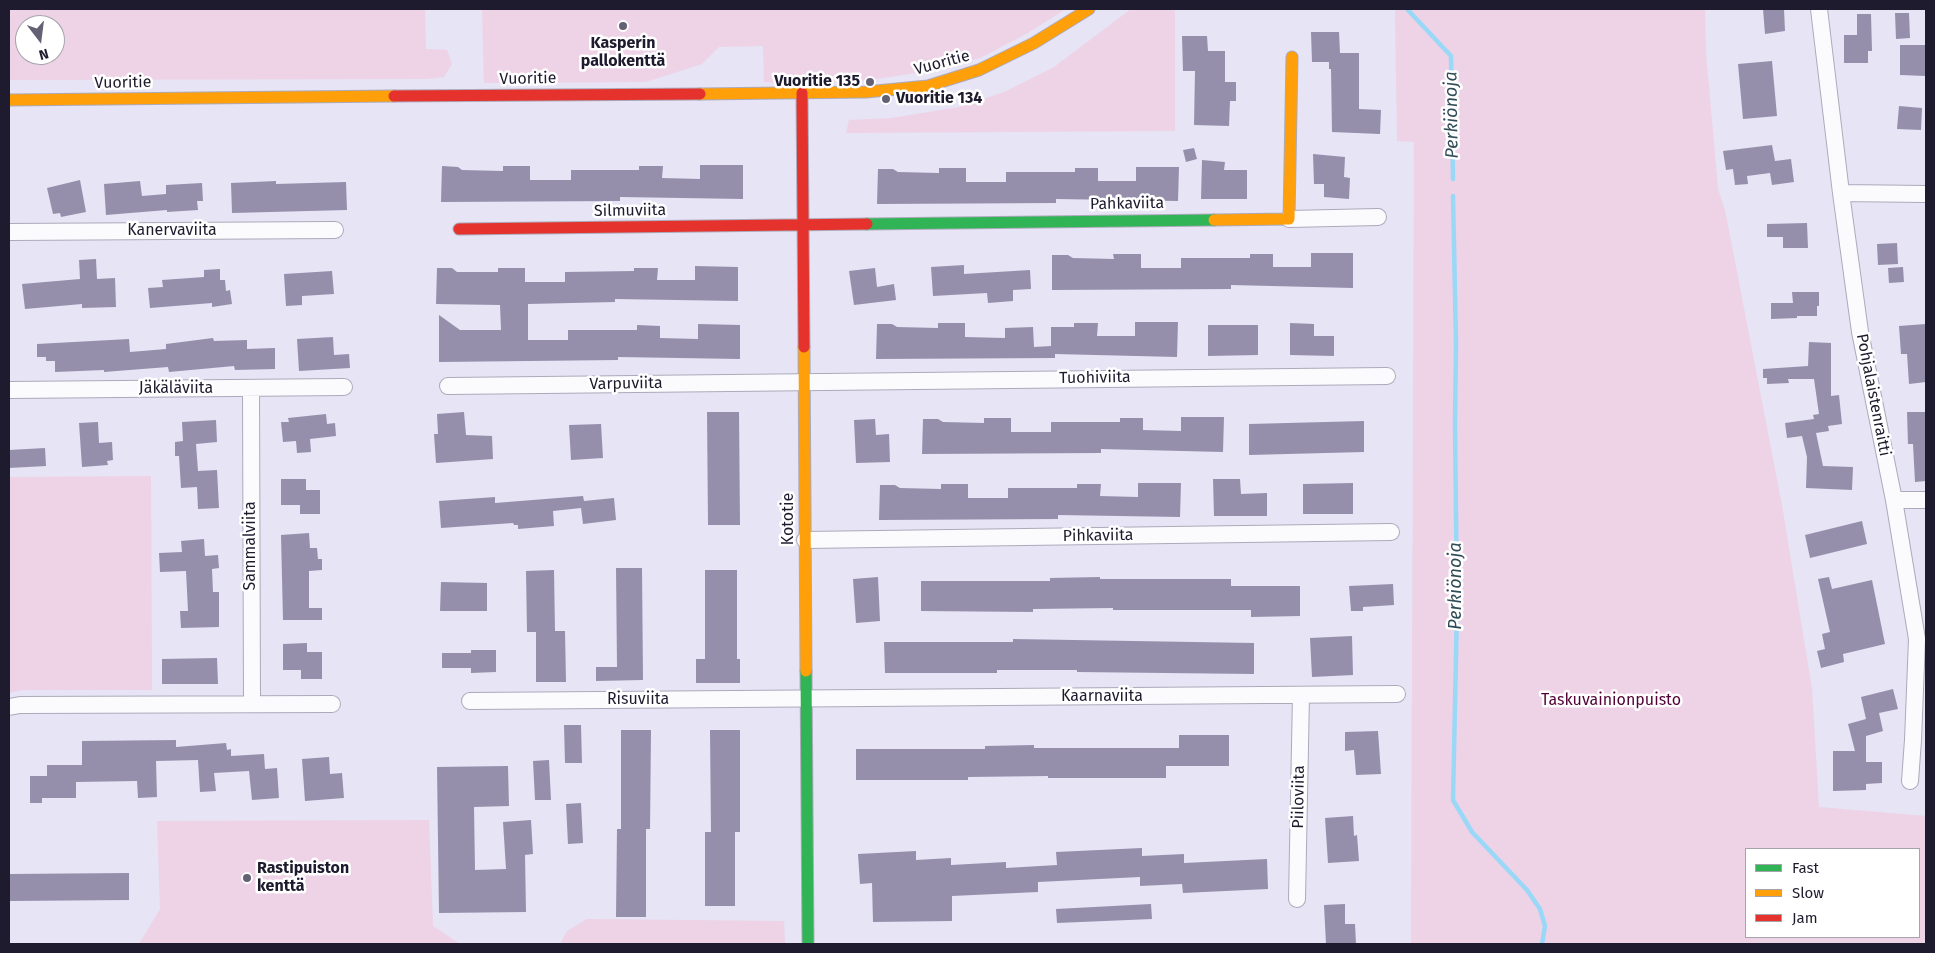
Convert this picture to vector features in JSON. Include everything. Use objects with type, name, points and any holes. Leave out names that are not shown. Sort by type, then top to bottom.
[{"type":"street","name":"Vuoritie","points":[[9,100],[866,92],[928,86],[979,70],[1034,43],[1089,9]]},
{"type":"street","name":"Pohjalaistenraitti","points":[[1819,9],[1860,332],[1894,500],[1917,639],[1910,781]]},
{"type":"street","points":[[1292,57],[1289,219],[1378,217]]},
{"type":"street","name":"Kototie","points":[[802,93],[808,944]]},
{"type":"street","points":[[1841,193],[1926,194]]},
{"type":"street","name":"Pahkaviita","points":[[803,225],[1289,219]]},
{"type":"street","name":"Silmuviita","points":[[458,229],[803,225]]},
{"type":"street","name":"Kanervaviita","points":[[9,232],[335,230]]},
{"type":"street","name":"Tuohiviita","points":[[804,382],[1387,376]]},
{"type":"street","name":"Varpuviita","points":[[448,386],[804,382]]},
{"type":"street","name":"Jäkäläviita","points":[[9,390],[344,387]]},
{"type":"street","name":"Sammalviita","points":[[251,388],[252,704]]},
{"type":"street","points":[[1894,500],[1926,500]]},
{"type":"street","name":"Pihkaviita","points":[[805,540],[1391,532]]},
{"type":"street","name":"Kaarnaviita","points":[[806,698],[1397,694]]},
{"type":"street","name":"Piiloviita","points":[[1297,899],[1301,695]]},
{"type":"street","name":"Risuviita","points":[[470,701],[806,698]]},
{"type":"street","points":[[9,707],[332,704]]},
{"type":"green space","points":[[9,9],[425,9],[426,49],[447,50],[452,64],[444,77],[427,79],[9,80]]},
{"type":"green space","points":[[482,9],[1066,9],[1026,34],[980,58],[929,71],[870,80],[806,84],[764,82],[763,46],[719,47],[702,64],[646,82],[484,83]]},
{"type":"green space","points":[[1131,9],[1175,9],[1175,131],[846,133],[849,120],[892,118],[959,107],[1004,92],[1054,67]]},
{"type":"green space","name":"Taskuvainionpuisto","points":[[1395,9],[1705,9],[1706,52],[1718,189],[1725,210],[1782,505],[1812,689],[1819,807],[1926,816],[1926,944],[1411,944],[1414,142],[1397,141]]},
{"type":"green space","points":[[151,476],[152,690],[22,690],[9,693],[9,477]]},
{"type":"green space","points":[[429,820],[433,926],[460,944],[139,944],[160,909],[157,821]]},
{"type":"green space","points":[[587,919],[784,921],[785,944],[560,944],[567,931]]},
{"type":"building","points":[[1763,9],[1784,9],[1785,31],[1765,34]]},
{"type":"building","points":[[1895,13],[1909,13],[1910,38],[1896,39]]},
{"type":"building","points":[[1857,14],[1871,14],[1872,51],[1868,51],[1868,63],[1844,63],[1844,35],[1857,35]]},
{"type":"building","points":[[1311,32],[1339,32],[1340,53],[1359,53],[1359,109],[1381,110],[1380,134],[1332,132],[1331,69],[1329,69],[1329,62],[1312,62]]},
{"type":"building","points":[[1182,36],[1207,36],[1208,51],[1225,51],[1225,82],[1236,82],[1236,101],[1230,101],[1229,126],[1194,125],[1195,71],[1183,71]]},
{"type":"building","points":[[1900,45],[1926,45],[1926,76],[1900,75]]},
{"type":"building","points":[[1772,61],[1777,116],[1743,119],[1738,64]]},
{"type":"building","points":[[1899,106],[1922,108],[1921,130],[1897,129]]},
{"type":"building","points":[[1772,145],[1775,161],[1791,159],[1794,182],[1772,185],[1770,173],[1747,176],[1748,184],[1735,185],[1733,169],[1726,170],[1723,151]]},
{"type":"building","points":[[1194,148],[1197,159],[1186,162],[1183,150]]},
{"type":"building","points":[[1313,154],[1345,157],[1344,177],[1350,178],[1349,199],[1324,197],[1324,184],[1314,184]]},
{"type":"building","points":[[1202,160],[1225,162],[1224,170],[1247,170],[1247,199],[1201,199]]},
{"type":"building","points":[[700,165],[743,165],[743,199],[620,197],[620,201],[441,202],[442,166],[458,167],[462,170],[503,171],[503,166],[530,166],[530,180],[571,180],[571,170],[639,170],[639,166],[663,166],[662,178],[700,179]]},
{"type":"building","points":[[1136,167],[1179,167],[1178,201],[1056,199],[1056,203],[877,204],[878,169],[893,169],[898,172],[939,173],[939,168],[966,168],[966,182],[1006,182],[1006,172],[1075,172],[1075,168],[1098,168],[1098,181],[1136,181]]},
{"type":"building","points":[[80,180],[86,212],[61,217],[60,213],[53,214],[47,188]]},
{"type":"building","points":[[140,181],[142,196],[166,194],[166,185],[202,183],[203,201],[197,201],[198,210],[167,212],[167,210],[106,215],[104,184]]},
{"type":"building","points":[[276,181],[276,184],[346,182],[347,210],[232,213],[231,183]]},
{"type":"building","points":[[1807,223],[1808,248],[1783,248],[1783,237],[1767,237],[1767,224]]},
{"type":"building","points":[[1897,243],[1898,264],[1878,265],[1877,244]]},
{"type":"building","points":[[1311,253],[1353,253],[1353,288],[1231,285],[1231,289],[1052,290],[1052,255],[1068,255],[1073,258],[1114,259],[1113,254],[1141,254],[1141,268],[1181,268],[1181,258],[1250,258],[1250,254],[1273,254],[1273,267],[1311,267]]},
{"type":"building","points":[[96,259],[97,279],[115,278],[116,307],[82,308],[82,304],[25,309],[22,284],[80,279],[79,260]]},
{"type":"building","points":[[964,265],[964,274],[1030,270],[1031,289],[1013,290],[1013,301],[988,303],[987,293],[933,296],[931,267]]},
{"type":"building","points":[[695,266],[738,267],[738,301],[615,299],[615,302],[528,304],[528,340],[568,340],[568,330],[637,330],[637,325],[660,326],[660,338],[698,339],[698,324],[740,325],[740,359],[618,357],[618,360],[439,362],[439,315],[460,330],[501,330],[500,305],[436,304],[437,268],[452,268],[457,272],[498,272],[498,268],[525,268],[525,282],[565,282],[565,272],[634,271],[634,268],[658,268],[657,280],[695,280]]},
{"type":"building","points":[[1903,267],[1904,282],[1889,283],[1888,268]]},
{"type":"building","points":[[875,268],[877,287],[894,284],[896,300],[854,305],[849,271]]},
{"type":"building","points":[[220,269],[220,280],[225,280],[226,291],[230,290],[232,304],[212,307],[212,303],[150,308],[148,288],[163,287],[162,280],[204,277],[204,270]]},
{"type":"building","points":[[332,271],[334,294],[302,296],[302,305],[286,306],[284,274]]},
{"type":"building","points":[[1792,292],[1819,292],[1817,316],[1771,319],[1771,303],[1793,303]]},
{"type":"building","points":[[1135,322],[1178,322],[1177,357],[1055,354],[1055,358],[876,359],[877,324],[892,324],[897,327],[938,328],[938,323],[965,323],[965,337],[1005,338],[1005,328],[1033,327],[1034,347],[1051,346],[1051,327],[1074,327],[1074,323],[1098,323],[1097,336],[1135,336]]},
{"type":"building","points":[[1290,323],[1314,324],[1314,336],[1334,336],[1334,356],[1290,355]]},
{"type":"building","points":[[1926,324],[1926,382],[1909,384],[1907,354],[1901,354],[1899,326]]},
{"type":"building","points":[[1208,325],[1258,325],[1258,355],[1208,356]]},
{"type":"building","points":[[333,337],[334,355],[349,354],[350,368],[299,371],[297,339]]},
{"type":"building","points":[[213,338],[214,341],[247,340],[247,349],[275,348],[275,369],[235,370],[234,366],[169,372],[168,367],[104,372],[104,370],[55,372],[55,361],[46,361],[46,357],[37,357],[37,344],[129,339],[130,352],[166,349],[166,344]]},
{"type":"building","points":[[1809,342],[1831,343],[1831,396],[1839,395],[1842,424],[1828,426],[1829,431],[1816,433],[1823,466],[1853,467],[1852,490],[1806,488],[1807,457],[1802,436],[1787,438],[1785,423],[1814,419],[1813,415],[1819,414],[1814,379],[1788,379],[1789,383],[1767,384],[1767,378],[1763,378],[1763,369],[1808,366]]},
{"type":"building","points":[[464,412],[466,435],[492,436],[493,459],[436,463],[434,434],[438,434],[437,414]]},
{"type":"building","points":[[707,412],[739,412],[740,525],[708,525]]},
{"type":"building","points":[[1907,412],[1926,412],[1926,481],[1915,482],[1913,444],[1908,444]]},
{"type":"building","points":[[326,414],[327,424],[335,423],[336,436],[310,439],[311,452],[297,453],[296,441],[283,442],[281,422],[289,422],[288,418]]},
{"type":"building","points":[[1181,417],[1224,417],[1223,452],[1101,449],[1101,453],[922,454],[923,419],[938,419],[943,422],[984,423],[984,418],[1011,418],[1011,432],[1051,432],[1051,422],[1120,422],[1120,418],[1143,418],[1143,430],[1181,431]]},
{"type":"building","points":[[875,419],[876,435],[889,434],[890,462],[856,463],[854,420]]},
{"type":"building","points":[[216,420],[217,442],[196,444],[198,471],[217,470],[219,508],[198,509],[197,487],[181,488],[179,456],[175,456],[175,442],[183,441],[182,422]]},
{"type":"building","points":[[1364,421],[1364,452],[1249,455],[1249,424]]},
{"type":"building","points":[[98,422],[99,443],[112,442],[113,460],[107,461],[108,465],[82,467],[79,423]]},
{"type":"building","points":[[601,424],[603,458],[571,460],[569,425]]},
{"type":"building","points":[[45,448],[46,466],[9,468],[9,450]]},
{"type":"building","points":[[281,479],[306,479],[306,490],[320,490],[320,514],[300,514],[300,505],[281,505]]},
{"type":"building","points":[[1213,479],[1240,479],[1241,494],[1267,493],[1267,516],[1214,516]]},
{"type":"building","points":[[1138,483],[1181,483],[1180,517],[1058,515],[1058,519],[879,520],[880,485],[895,485],[900,488],[941,489],[941,484],[968,484],[968,498],[1008,498],[1008,488],[1077,488],[1077,484],[1101,484],[1100,496],[1138,497]]},
{"type":"building","points":[[1353,483],[1353,514],[1303,514],[1303,484]]},
{"type":"building","points":[[583,496],[584,501],[614,498],[616,520],[583,524],[581,508],[553,511],[554,526],[518,529],[518,525],[513,523],[441,528],[439,501],[495,497],[495,503]]},
{"type":"building","points":[[1862,521],[1867,544],[1810,558],[1805,535]]},
{"type":"building","points":[[309,533],[310,548],[317,548],[318,559],[322,559],[322,570],[309,571],[309,608],[322,608],[322,620],[283,620],[281,535]]},
{"type":"building","points":[[204,539],[205,556],[218,555],[219,568],[212,569],[213,592],[219,592],[219,627],[181,628],[180,611],[188,611],[186,571],[160,572],[159,553],[182,552],[181,541]]},
{"type":"building","points":[[616,568],[642,568],[643,680],[596,681],[596,667],[617,667]]},
{"type":"building","points":[[554,570],[555,631],[565,631],[566,682],[536,682],[536,632],[527,632],[526,571]]},
{"type":"building","points":[[705,570],[737,570],[737,659],[740,659],[740,683],[696,683],[696,659],[705,659]]},
{"type":"building","points":[[878,577],[880,621],[856,623],[853,579]]},
{"type":"building","points":[[1100,577],[1100,579],[1231,579],[1231,586],[1300,586],[1300,616],[1251,617],[1251,610],[1113,610],[1113,608],[1033,609],[1033,612],[921,611],[921,581],[1050,581],[1050,578]]},
{"type":"building","points":[[1829,577],[1832,589],[1872,580],[1885,644],[1843,654],[1844,662],[1821,668],[1817,651],[1825,649],[1822,634],[1830,632],[1818,579]]},
{"type":"building","points":[[441,582],[487,583],[487,611],[440,611]]},
{"type":"building","points":[[1393,584],[1394,605],[1363,607],[1363,611],[1351,611],[1349,586]]},
{"type":"building","points":[[1352,636],[1353,675],[1312,677],[1310,638]]},
{"type":"building","points":[[1013,639],[1254,643],[1254,674],[1077,672],[1077,670],[997,670],[997,673],[885,673],[884,642],[1013,642]]},
{"type":"building","points":[[307,643],[307,652],[322,652],[322,679],[301,679],[301,670],[283,670],[283,644]]},
{"type":"building","points":[[471,650],[496,650],[496,672],[471,673],[471,668],[442,668],[442,653],[471,653]]},
{"type":"building","points":[[217,658],[218,684],[162,684],[162,659]]},
{"type":"building","points":[[1893,689],[1898,709],[1879,713],[1883,731],[1866,736],[1866,762],[1882,762],[1882,783],[1866,784],[1866,790],[1833,791],[1833,751],[1855,751],[1848,724],[1866,719],[1861,697]]},
{"type":"building","points":[[564,725],[581,725],[582,763],[565,763]]},
{"type":"building","points":[[621,730],[651,730],[650,829],[646,829],[646,917],[616,917],[617,829],[621,829]]},
{"type":"building","points":[[710,730],[740,730],[740,832],[735,832],[735,906],[705,906],[705,832],[711,832]]},
{"type":"building","points":[[1378,731],[1381,774],[1356,775],[1354,750],[1345,751],[1345,732]]},
{"type":"building","points":[[1179,735],[1229,735],[1229,766],[1166,766],[1166,778],[1048,778],[1048,776],[968,777],[968,780],[856,780],[856,749],[985,749],[985,746],[1034,745],[1034,748],[1179,748]]},
{"type":"building","points":[[176,740],[176,747],[226,743],[227,750],[231,749],[231,756],[264,754],[265,769],[277,768],[279,798],[252,800],[249,771],[214,773],[216,791],[200,792],[198,760],[156,761],[157,797],[138,798],[137,781],[76,782],[76,798],[42,798],[42,803],[30,803],[30,776],[47,776],[47,765],[82,765],[82,741]]},
{"type":"building","points":[[329,757],[330,774],[342,773],[344,798],[305,801],[302,759]]},
{"type":"building","points":[[549,760],[551,800],[535,800],[533,761]]},
{"type":"building","points":[[508,766],[509,806],[474,807],[475,870],[506,869],[503,822],[531,820],[533,854],[525,855],[526,912],[439,913],[437,767]]},
{"type":"building","points":[[581,803],[583,843],[568,844],[566,804]]},
{"type":"building","points":[[1353,816],[1354,836],[1357,835],[1359,861],[1328,863],[1325,818]]},
{"type":"building","points":[[1142,848],[1142,856],[1184,854],[1184,863],[1267,859],[1268,889],[1183,893],[1182,884],[1140,886],[1140,877],[1038,882],[1038,892],[952,896],[952,921],[873,922],[872,883],[860,884],[858,854],[916,851],[916,860],[951,858],[951,865],[1006,862],[1006,868],[1057,865],[1056,852]]},
{"type":"building","points":[[129,873],[129,900],[9,901],[9,874]]},
{"type":"building","points":[[1151,904],[1152,919],[1057,923],[1056,909]]},
{"type":"building","points":[[1345,904],[1345,924],[1355,924],[1356,944],[1326,944],[1324,905]]},
{"type":"waterway","name":"Perkiönoja","points":[[1407,9],[1451,56],[1453,179]]},
{"type":"waterway","name":"Perkiönoja","points":[[1453,196],[1456,344],[1457,608],[1453,800],[1472,832],[1527,890],[1540,909],[1545,926],[1542,944]]},
{"type":"traffic: fast","points":[[867,224],[1214,220]]},
{"type":"traffic: fast","points":[[806,671],[808,944]]},
{"type":"traffic: slow","points":[[700,94],[866,92],[928,86],[979,70],[1034,43],[1089,9]]},
{"type":"traffic: slow","points":[[1214,220],[1289,219],[1292,57]]},
{"type":"traffic: slow","points":[[9,100],[394,96]]},
{"type":"traffic: slow","points":[[804,347],[806,671]]},
{"type":"traffic: jam","points":[[802,93],[804,347]]},
{"type":"traffic: jam","points":[[394,96],[700,94]]},
{"type":"traffic: jam","points":[[459,229],[867,224]]},
{"type":"place","name":"Kasperin pallokenttä","points":[[623,26]]},
{"type":"place","name":"Vuoritie 135","points":[[870,82]]},
{"type":"place","name":"Vuoritie 134","points":[[886,99]]},
{"type":"place","name":"Rastipuiston kenttä","points":[[247,878]]}]
